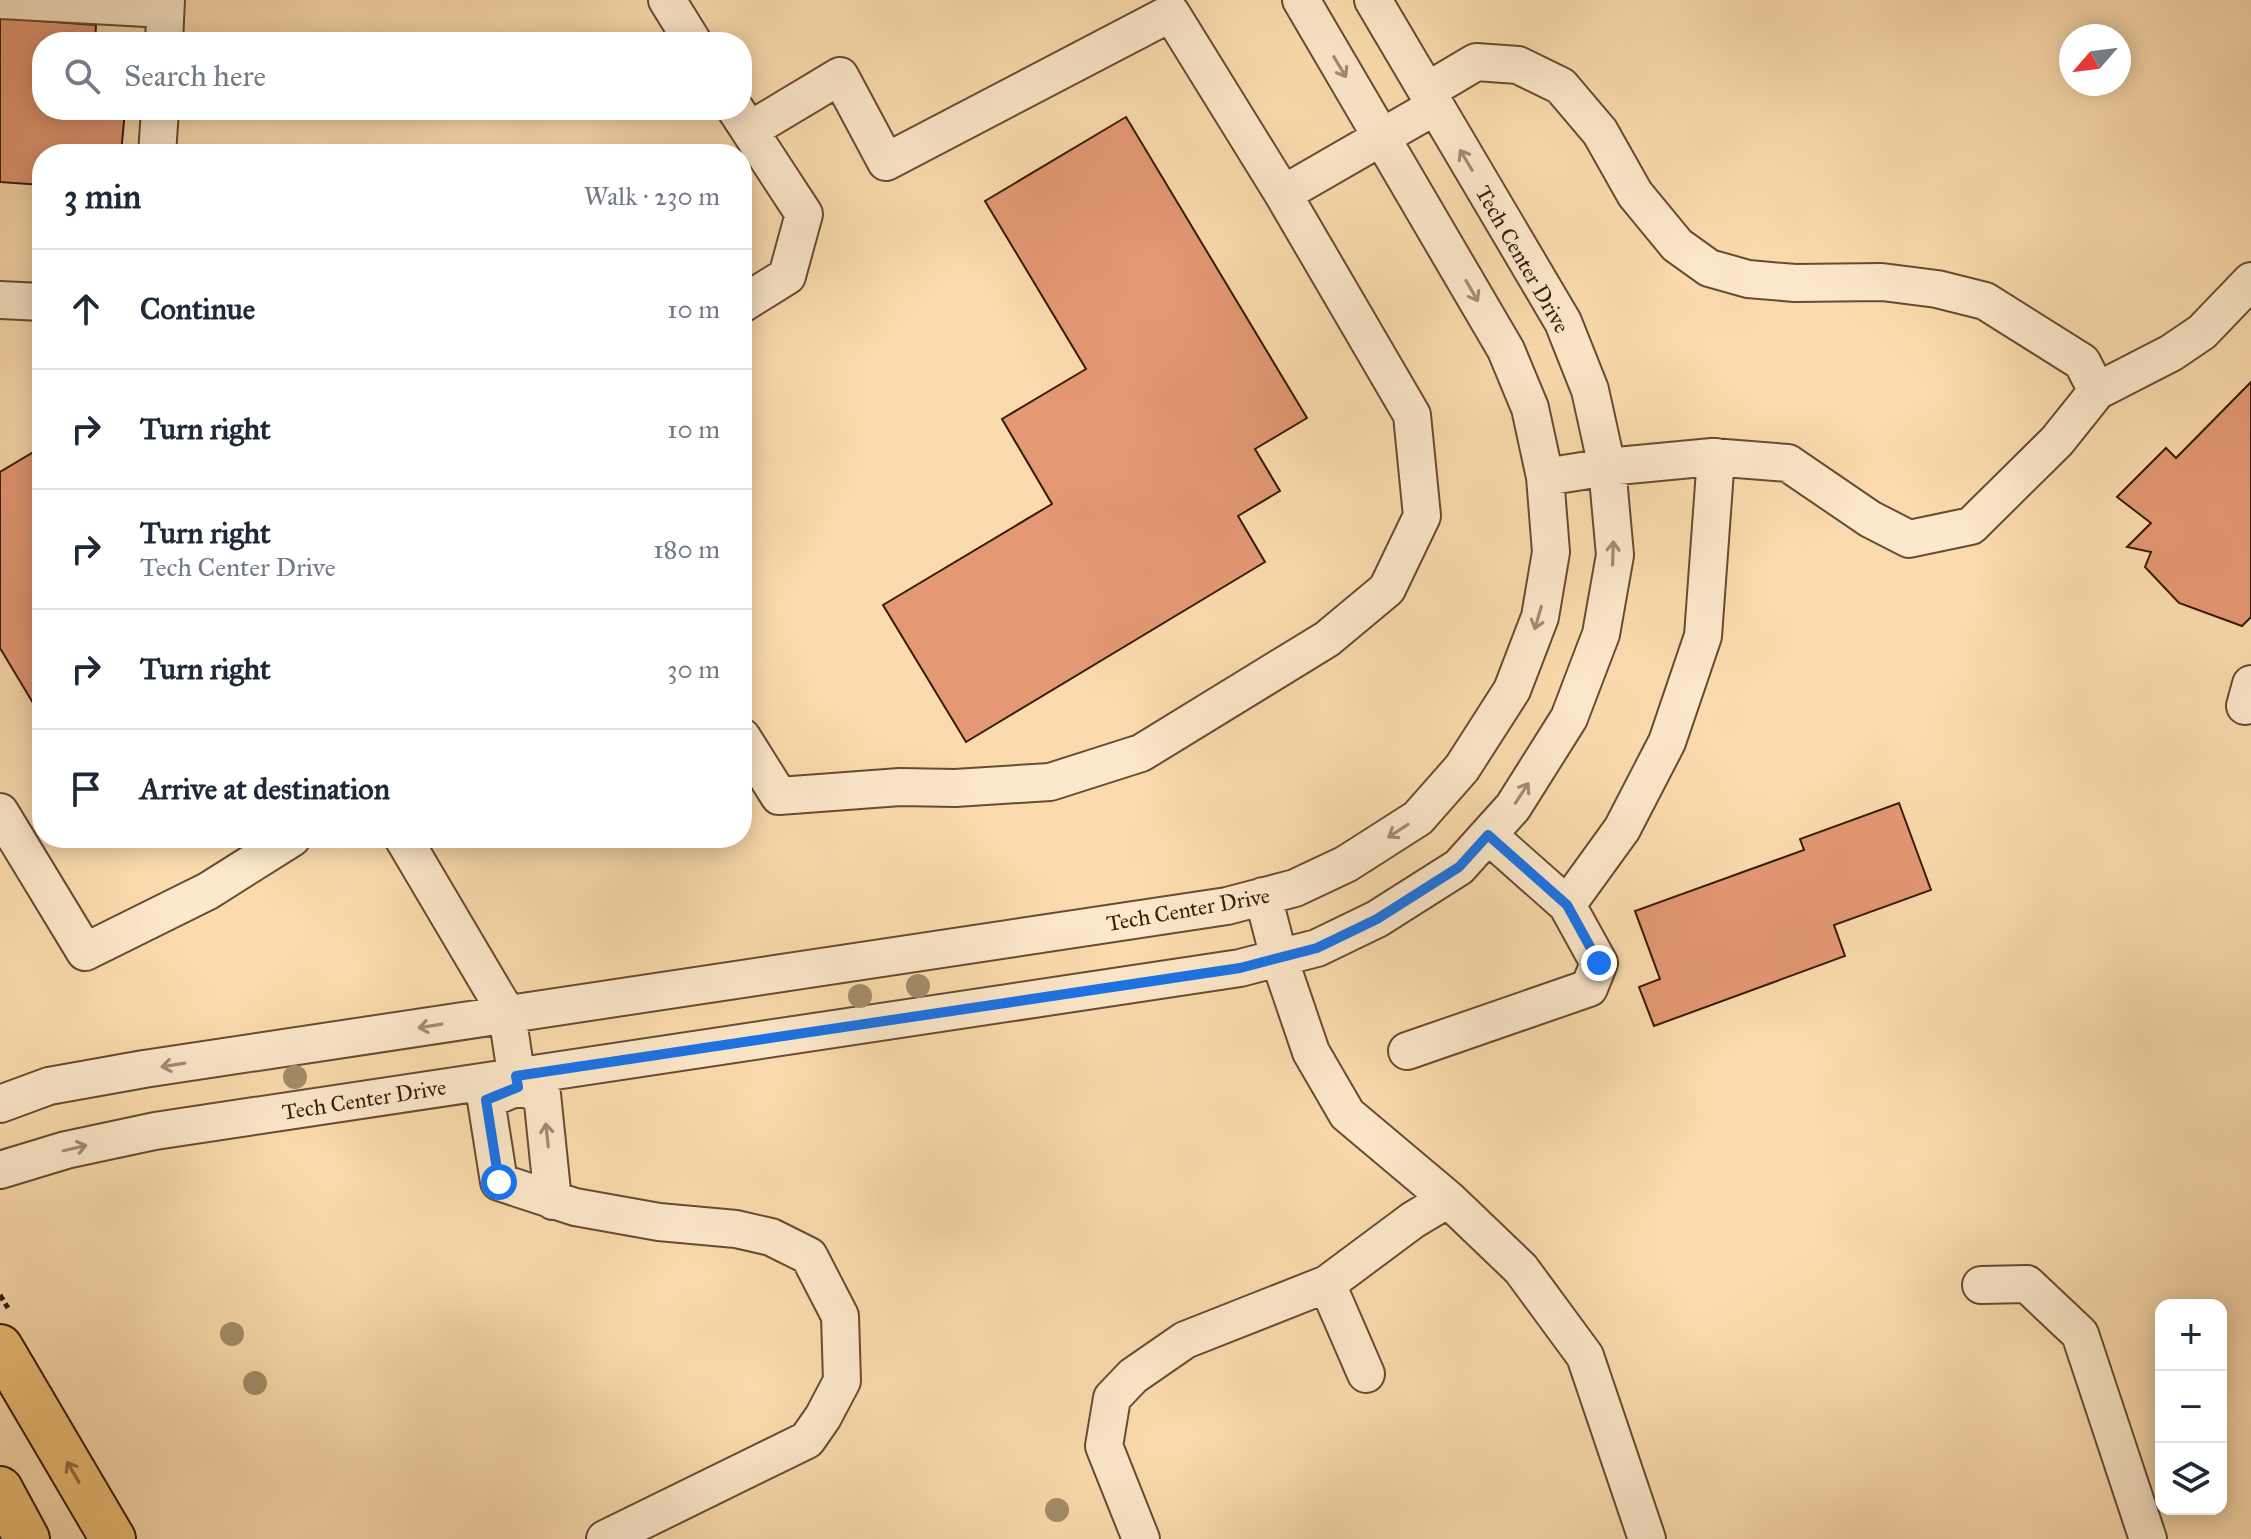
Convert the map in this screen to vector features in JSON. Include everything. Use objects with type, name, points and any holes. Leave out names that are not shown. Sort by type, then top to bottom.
[{"type":"main road","points":[[0,1347],[113,1539]]},
{"type":"main road","points":[[0,1489],[27,1539]]},
{"type":"street","points":[[0,0],[165,17]]},
{"type":"street","points":[[667,0],[687,32]]},
{"type":"street","name":"Tech Center Drive","points":[[0,1104],[49,1086],[1227,906],[1295,888],[1346,864],[1418,818],[1462,768],[1512,690],[1540,617],[1551,552],[1545,477],[1530,408],[1506,350],[1301,0]]},
{"type":"street","name":"Tech Center Drive","points":[[0,1170],[66,1150],[155,1131],[517,1082],[1240,968],[1317,948],[1377,919],[1459,867],[1513,807],[1569,718],[1601,634],[1615,555],[1607,467],[1590,390],[1563,322],[1373,0]]},
{"type":"street","points":[[752,116],[840,76],[886,162],[1171,13],[1283,194],[1412,415],[1422,516],[1387,589],[1327,639],[1141,753],[1050,782],[955,788],[900,787],[779,796],[752,753]]},
{"type":"street","points":[[1283,194],[1382,137],[1476,62],[1518,65],[1561,86],[1600,132],[1643,204],[1677,245],[1709,268],[1748,279],[1795,283],[1882,282],[1937,289],[1985,301],[2082,362],[2097,391]]},
{"type":"street","points":[[158,144],[159,120]]},
{"type":"street","points":[[743,120],[804,214],[787,276],[752,298]]},
{"type":"street","points":[[1545,477],[1607,467],[1716,457],[1788,463],[1870,519],[1909,539],[1971,526],[2057,441],[2097,391],[2171,353],[2202,332],[2251,281]]},
{"type":"street","points":[[0,300],[32,302]]},
{"type":"street","points":[[1567,905],[1622,829],[1667,742],[1703,636],[1716,457]]},
{"type":"street","points":[[0,812],[85,952],[208,891],[276,848]]},
{"type":"street","points":[[1407,1051],[1589,988],[1599,963],[1567,905],[1488,835]]},
{"type":"street","points":[[409,848],[507,1014],[517,1082]]},
{"type":"street","points":[[1263,896],[1279,958],[1311,1052],[1347,1114],[1448,1199],[1521,1269],[1585,1356],[1647,1539]]},
{"type":"street","points":[[517,1082],[486,1100],[499,1182],[553,1201],[659,1222],[736,1229],[771,1237],[809,1256],[840,1316],[842,1381],[807,1440],[605,1539]]},
{"type":"street","points":[[517,1082],[542,1094],[553,1201]]},
{"type":"street","points":[[1141,1539],[1104,1446],[1112,1398],[1133,1376],[1185,1340],[1327,1284],[1413,1220],[1448,1199]]},
{"type":"street","points":[[1327,1284],[1366,1374]]},
{"type":"street","points":[[1981,1285],[2027,1284],[2080,1334],[2148,1539]]},
{"type":"building","points":[[0,18],[96,25],[96,32],[32,32],[32,120],[124,120],[122,144],[32,144],[32,184],[0,182]]},
{"type":"building","points":[[1126,117],[1307,418],[1255,449],[1280,491],[1238,516],[1265,562],[966,742],[883,605],[1052,504],[1002,419],[1086,369],[985,201]]},
{"type":"building","points":[[2251,382],[2251,617],[2242,626],[2179,603],[2145,567],[2151,552],[2127,547],[2151,523],[2117,497],[2166,448],[2176,458]]},
{"type":"building","points":[[32,453],[32,701],[0,648],[0,472]]},
{"type":"building","points":[[1899,803],[1931,890],[1834,925],[1845,956],[1654,1026],[1639,987],[1660,979],[1635,911],[1804,850],[1800,839]]},
{"type":"route","points":[[499,1182],[486,1100],[518,1087],[516,1076],[1240,968],[1317,948],[1377,919],[1459,867],[1488,835],[1567,905],[1599,963]]}]
